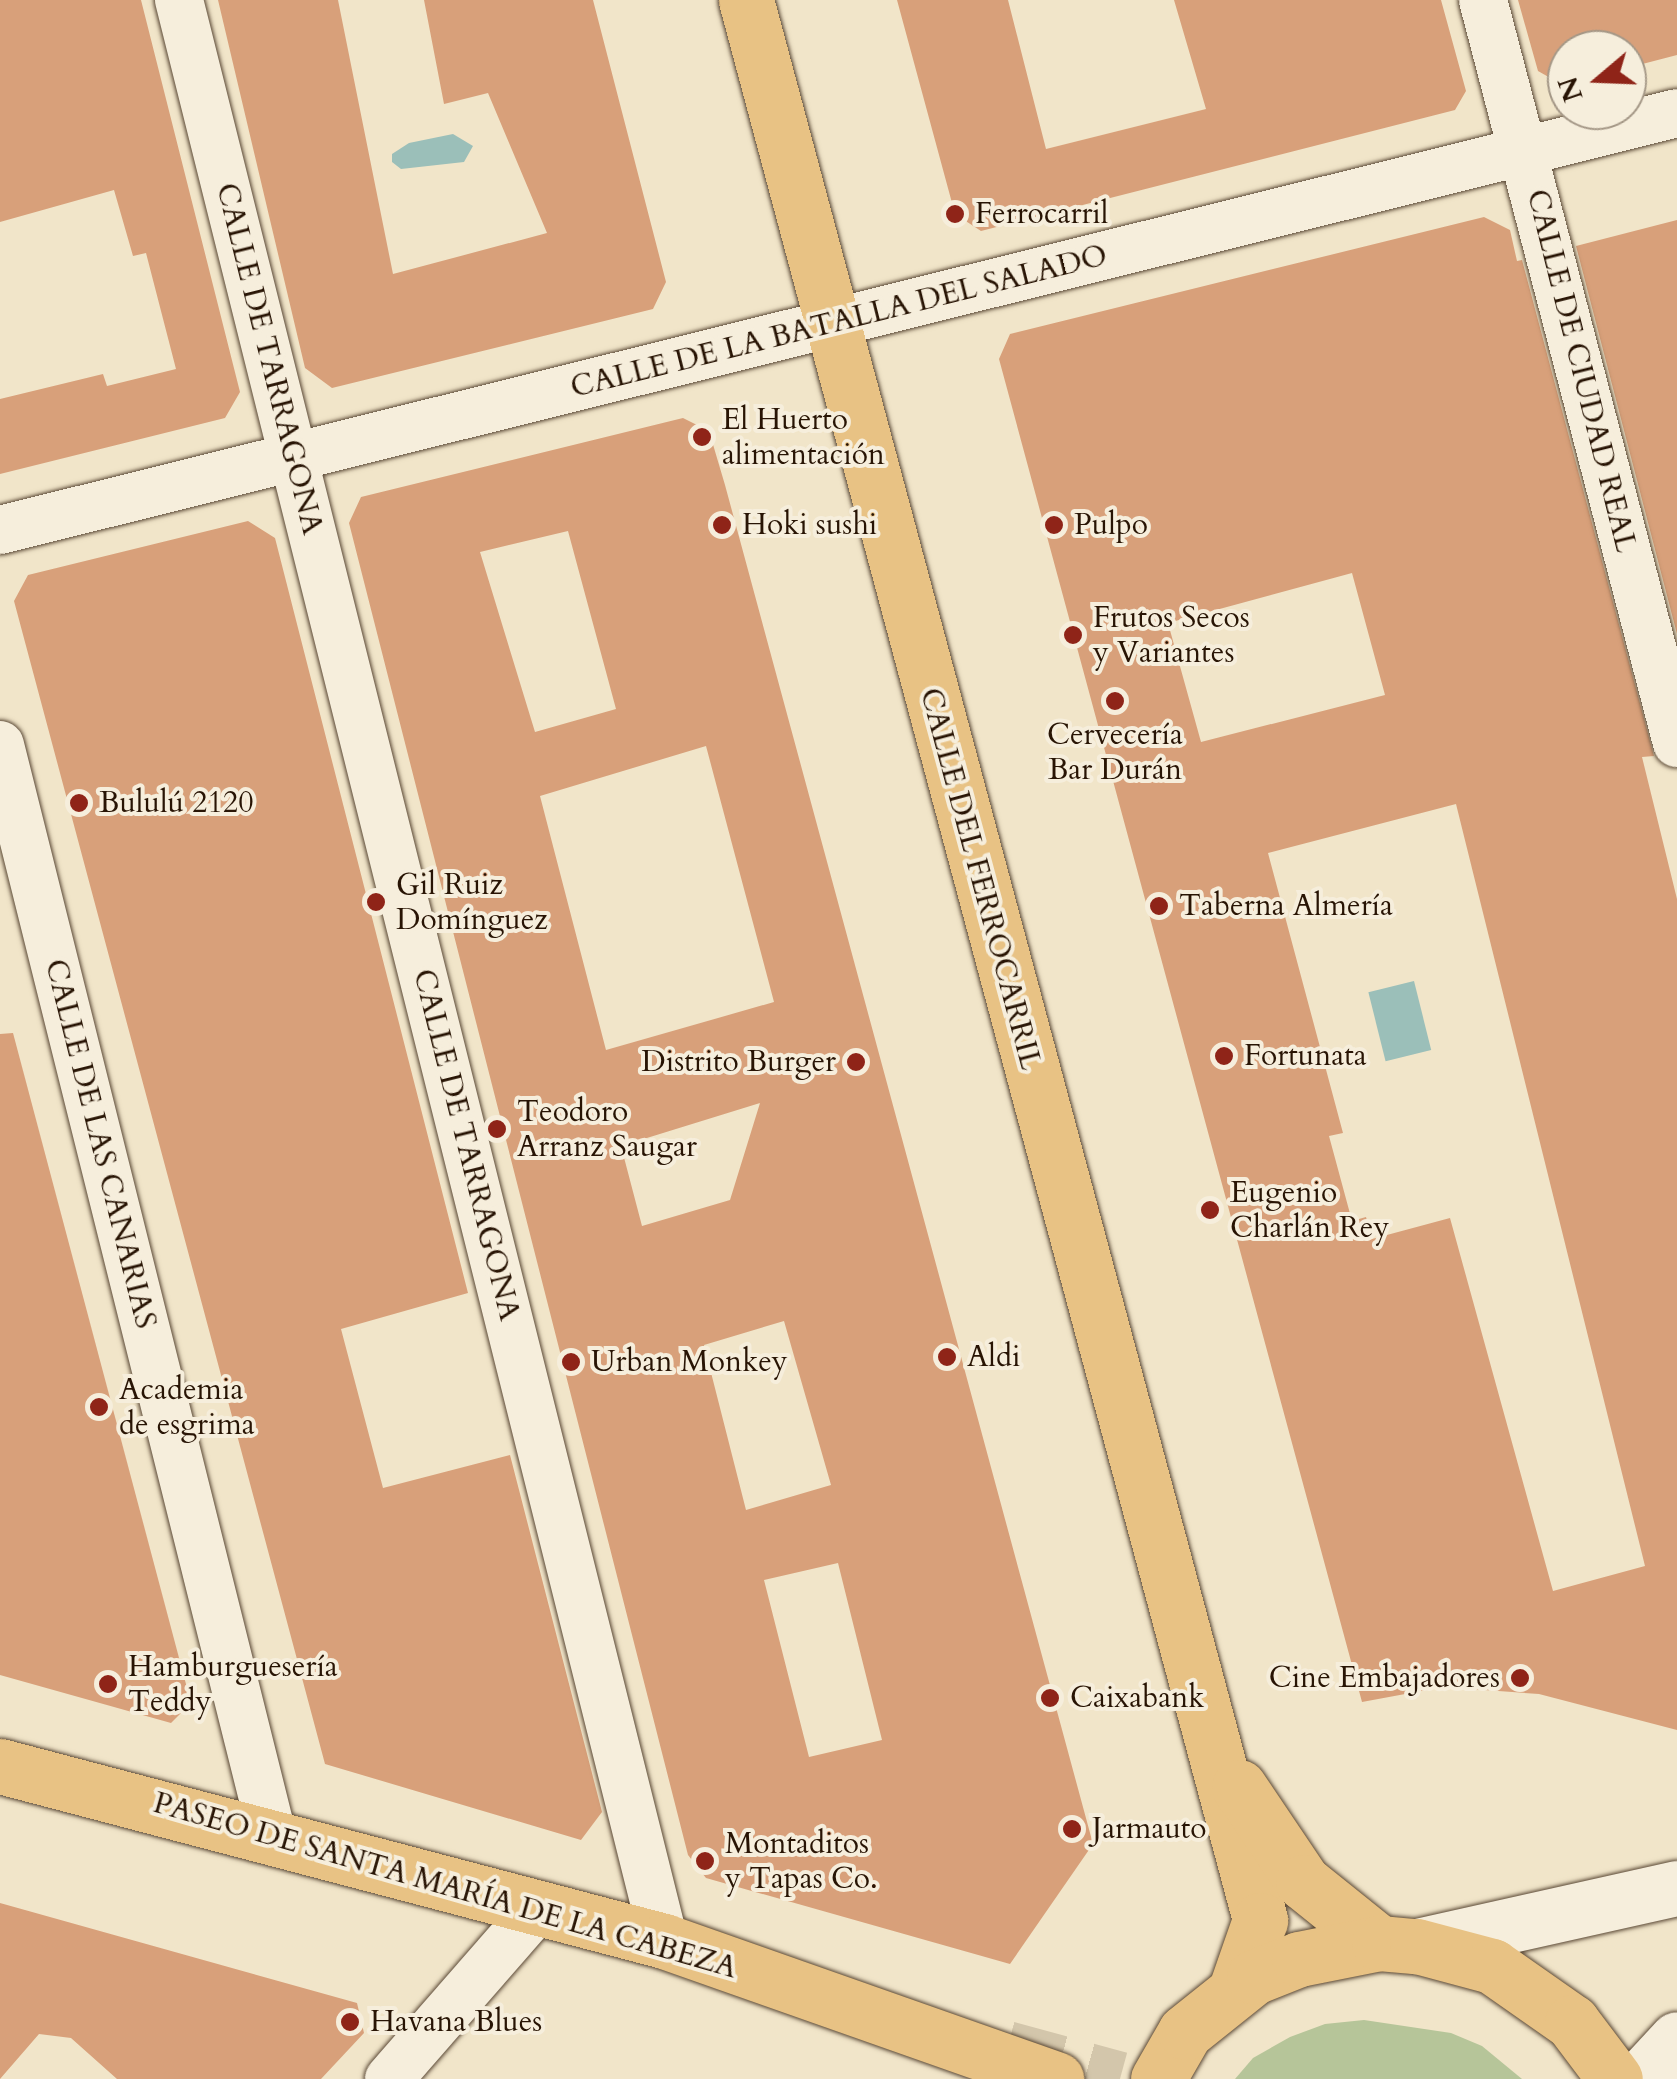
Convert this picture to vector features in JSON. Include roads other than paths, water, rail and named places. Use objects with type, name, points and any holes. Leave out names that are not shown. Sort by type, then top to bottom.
[{"type":"main road","name":"CALLE DEL FERROCARRIL","points":[[746,0],[1260,1920],[1236,1988]]},
{"type":"main road","name":"CALLE DEL FERROCARRIL","points":[[1216,1756],[1303,1882],[1398,1944]]},
{"type":"main road","name":"PASEO DE SANTA MARÍA DE LA CABEZA","points":[[0,1766],[272,1834],[664,1941],[1056,2079]]},
{"type":"main road","points":[[1158,2079],[1185,2032],[1236,1988],[1299,1959],[1398,1944],[1677,1888]]},
{"type":"main road","points":[[1398,1944],[1492,1966],[1539,1996],[1597,2048],[1615,2079]]},
{"type":"main road","points":[[1640,2079],[1677,2040]]},
{"type":"street","name":"CALLE DE TARRAGONA","points":[[178,0],[664,1941]]},
{"type":"street","name":"CALLE DE CIUDAD REAL","points":[[1483,0],[1677,743]]},
{"type":"street","name":"CALLE DE LA BATALLA DEL SALADO","points":[[0,530],[1677,113]]},
{"type":"street","name":"CALLE DE LAS CANARIAS","points":[[0,746],[272,1834]]},
{"type":"street","points":[[389,2079],[538,1908]]},
{"type":"water","points":[[453,134],[473,146],[464,162],[401,169],[392,162],[392,154],[409,143]]},
{"type":"water","points":[[1414,981],[1431,1050],[1386,1061],[1368,992]]},
{"type":"tunnel","points":[[1007,2048],[1120,2079]]},
{"type":"place","name":"Ferrocarril","points":[[955,214]]},
{"type":"place","name":"El Huerto alimentación","points":[[702,437]]},
{"type":"place","name":"Hoki sushi","points":[[722,525]]},
{"type":"place","name":"Pulpo","points":[[1054,525]]},
{"type":"place","name":"Frutos Secos y Variantes","points":[[1073,635]]},
{"type":"place","name":"Cervecería Bar Durán","points":[[1115,701]]},
{"type":"place","name":"Bululú 2120","points":[[79,803]]},
{"type":"place","name":"Gil Ruiz Domínguez","points":[[376,902]]},
{"type":"place","name":"Taberna Almería","points":[[1159,906]]},
{"type":"place","name":"Fortunata","points":[[1224,1056]]},
{"type":"place","name":"Distrito Burger","points":[[856,1062]]},
{"type":"place","name":"Teodoro Arranz Saugar","points":[[497,1129]]},
{"type":"place","name":"Eugenio Charlán Rey","points":[[1210,1210]]},
{"type":"place","name":"Aldi","points":[[947,1357]]},
{"type":"place","name":"Urban Monkey","points":[[571,1362]]},
{"type":"place","name":"Academia de esgrima","points":[[99,1407]]},
{"type":"place","name":"Cine Embajadores","points":[[1520,1678]]},
{"type":"place","name":"Hamburguesería Teddy","points":[[108,1684]]},
{"type":"place","name":"Caixabank","points":[[1050,1698]]},
{"type":"place","name":"Jarmauto","points":[[1072,1829]]},
{"type":"place","name":"Montaditos y Tapas Co.","points":[[705,1861]]},
{"type":"place","name":"Havana Blues","points":[[350,2022]]}]
